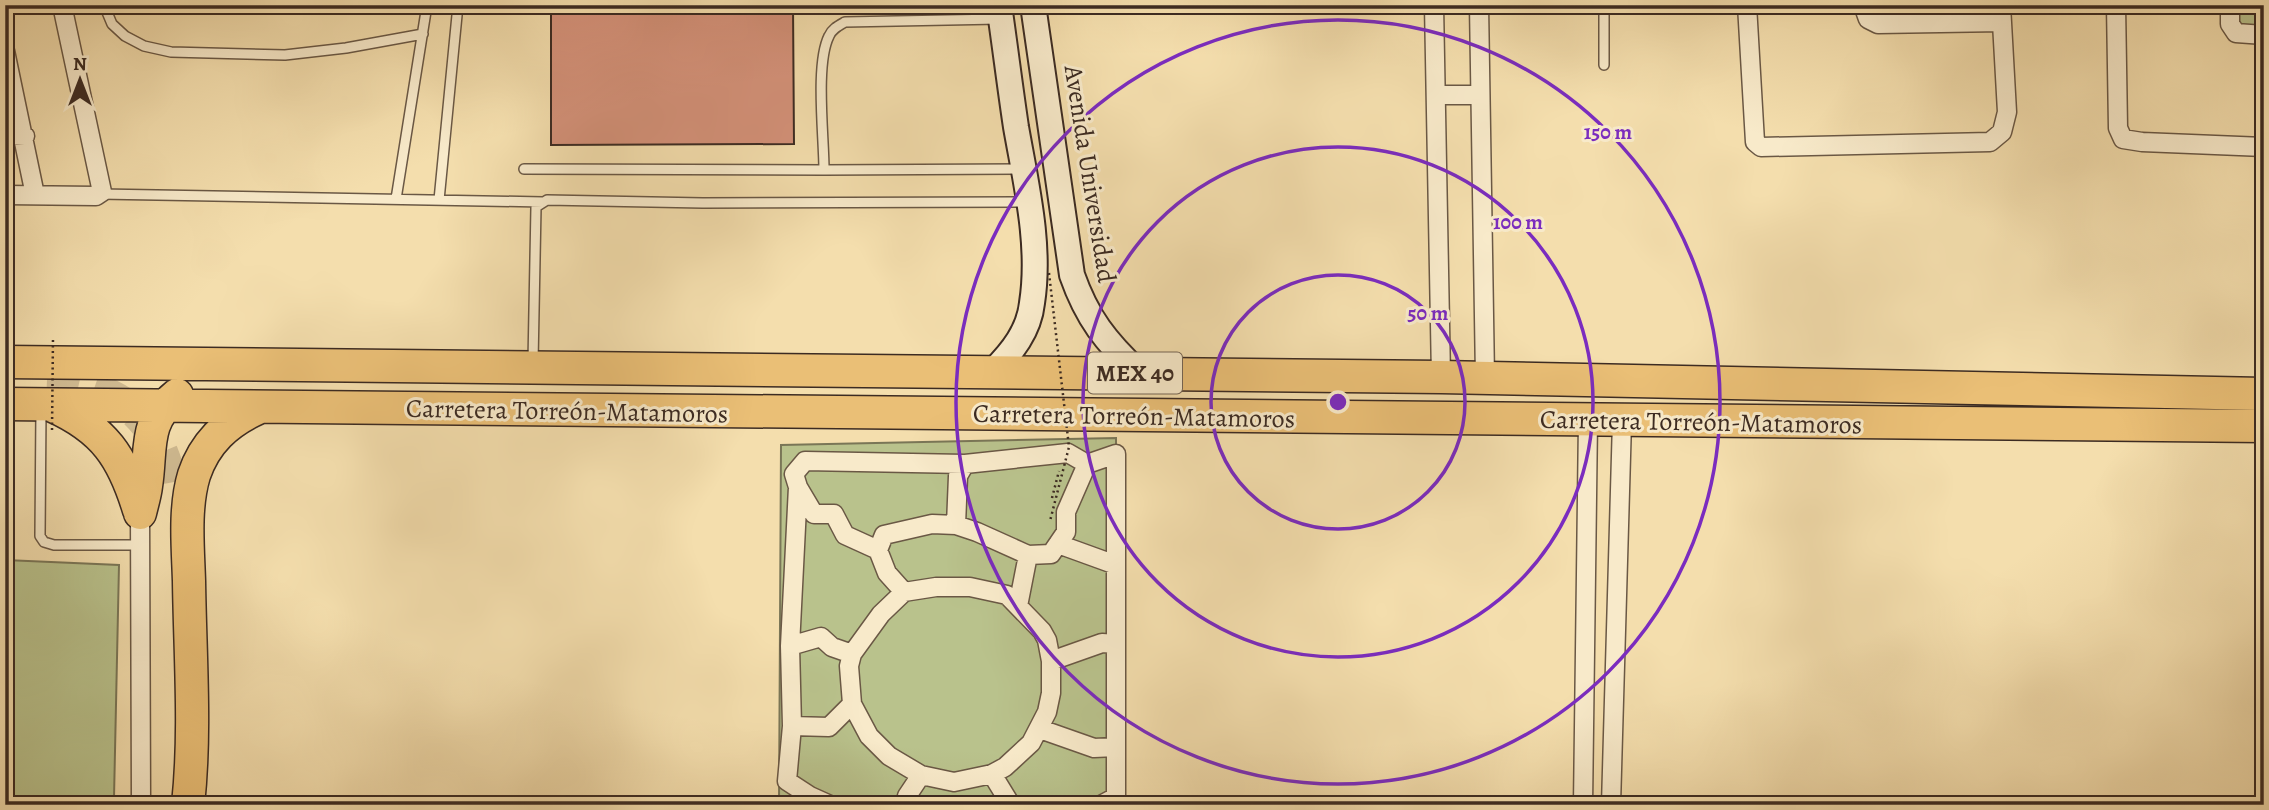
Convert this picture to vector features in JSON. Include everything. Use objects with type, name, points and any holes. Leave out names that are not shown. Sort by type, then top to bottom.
[{"type":"highway","name":"MEX 40","points":[[5,362],[1441,377],[2264,394]]},
{"type":"highway","points":[[140,513],[146,486],[149,439],[157,416],[176,396],[199,385],[221,383],[390,379],[414,375],[436,365]]},
{"type":"highway","points":[[5,379],[47,405],[78,419],[104,440],[129,477],[140,513]]},
{"type":"highway","points":[[2200,394],[2264,384]]},
{"type":"highway","name":"Carretera Torreón-Matamoros","points":[[5,404],[2264,426]]},
{"type":"highway","points":[[188,805],[191,762],[188,546],[194,475],[204,454],[221,430],[235,418],[259,408]]},
{"type":"highway","points":[[2231,427],[2264,440]]},
{"type":"highway","points":[[171,805],[172,484]]},
{"type":"main road","name":"Avenida Universidad","points":[[1033,5],[1068,257],[1080,300],[1092,322],[1113,349],[1139,373]]},
{"type":"main road","points":[[993,371],[1012,352],[1023,332],[1032,304],[1033,241],[1000,12]]},
{"type":"main road","points":[[1017,128],[1051,124]]},
{"type":"street","points":[[5,195],[100,194],[102,189],[62,5]]},
{"type":"street","points":[[1434,5],[1441,377]]},
{"type":"street","points":[[1479,5],[1485,379]]},
{"type":"street","points":[[1746,5],[1755,142],[1761,147],[1990,142],[2002,132],[2007,112],[2001,14],[1878,24],[1868,19],[1863,5]]},
{"type":"street","points":[[2116,5],[2118,128],[2123,139],[2264,147]]},
{"type":"street","points":[[2230,5],[2230,24],[2236,33],[2264,35]]},
{"type":"street","points":[[5,51],[35,195]]},
{"type":"street","points":[[1436,95],[1480,95]]},
{"type":"street","points":[[5,135],[24,136]]},
{"type":"street","points":[[1583,805],[1588,421]]},
{"type":"street","points":[[1611,805],[1622,421]]},
{"type":"street","points":[[878,550],[845,535],[834,514],[814,514],[794,474],[805,461],[965,464],[1068,453],[1087,464]]},
{"type":"street","points":[[904,592],[887,573],[878,550],[884,535],[932,524],[956,525],[1028,555],[1051,554],[1066,532],[1066,512],[1087,464],[1116,454],[1116,797],[1101,805]]},
{"type":"street","points":[[956,525],[958,476],[965,464]]},
{"type":"street","points":[[799,487],[790,646],[792,726],[788,781],[810,796],[830,805]]},
{"type":"street","points":[[140,513],[141,805]]},
{"type":"street","points":[[1058,544],[1116,565]]},
{"type":"street","points":[[1018,606],[1028,555]]},
{"type":"street","points":[[936,587],[970,587],[1007,595],[1042,631],[1047,640],[1051,661],[1051,693],[1047,712],[1031,743],[992,774],[954,782],[921,775],[889,756],[869,736],[852,704],[849,666],[852,654],[874,622],[904,592],[936,587]]},
{"type":"street","points":[[790,646],[821,637],[832,647],[852,654]]},
{"type":"street","points":[[1051,661],[1102,643],[1116,644]]},
{"type":"street","points":[[792,726],[829,727],[852,704]]},
{"type":"street","points":[[1040,729],[1094,748],[1116,747]]},
{"type":"street","points":[[992,774],[1011,805]]},
{"type":"street","points":[[906,805],[907,796],[921,775]]},
{"type":"lane","points":[[104,5],[112,24],[125,36],[144,46],[171,52],[285,55],[346,48],[423,34]]},
{"type":"lane","points":[[396,199],[427,5]]},
{"type":"lane","points":[[439,200],[458,5]]},
{"type":"lane","points":[[1604,5],[1604,65]]},
{"type":"lane","points":[[824,170],[822,72],[825,45],[835,27],[845,22],[1000,12]]},
{"type":"lane","points":[[524,169],[1024,170]]},
{"type":"lane","points":[[100,194],[542,202],[1028,202]]},
{"type":"lane","points":[[533,366],[536,208],[542,202]]},
{"type":"lane","points":[[47,405],[40,536],[44,542],[54,545],[142,545]]},
{"type":"path","points":[[1049,274],[1069,447],[1050,521],[1046,520],[1064,454]]},
{"type":"path","points":[[47,405],[53,338]]},
{"type":"green space","points":[[1869,5],[1998,5],[1998,19],[1870,17]]},
{"type":"green space","points":[[2237,5],[2264,5],[2264,28],[2237,27]]},
{"type":"green space","points":[[1116,438],[1116,805],[779,805],[781,445]]},
{"type":"green space","points":[[5,560],[119,565],[114,798],[75,805],[5,805]]},
{"type":"building","points":[[551,5],[793,5],[794,144],[551,145]]},
{"type":"tunnel","points":[[47,380],[93,388],[113,396],[130,408],[156,439],[171,484]]}]
